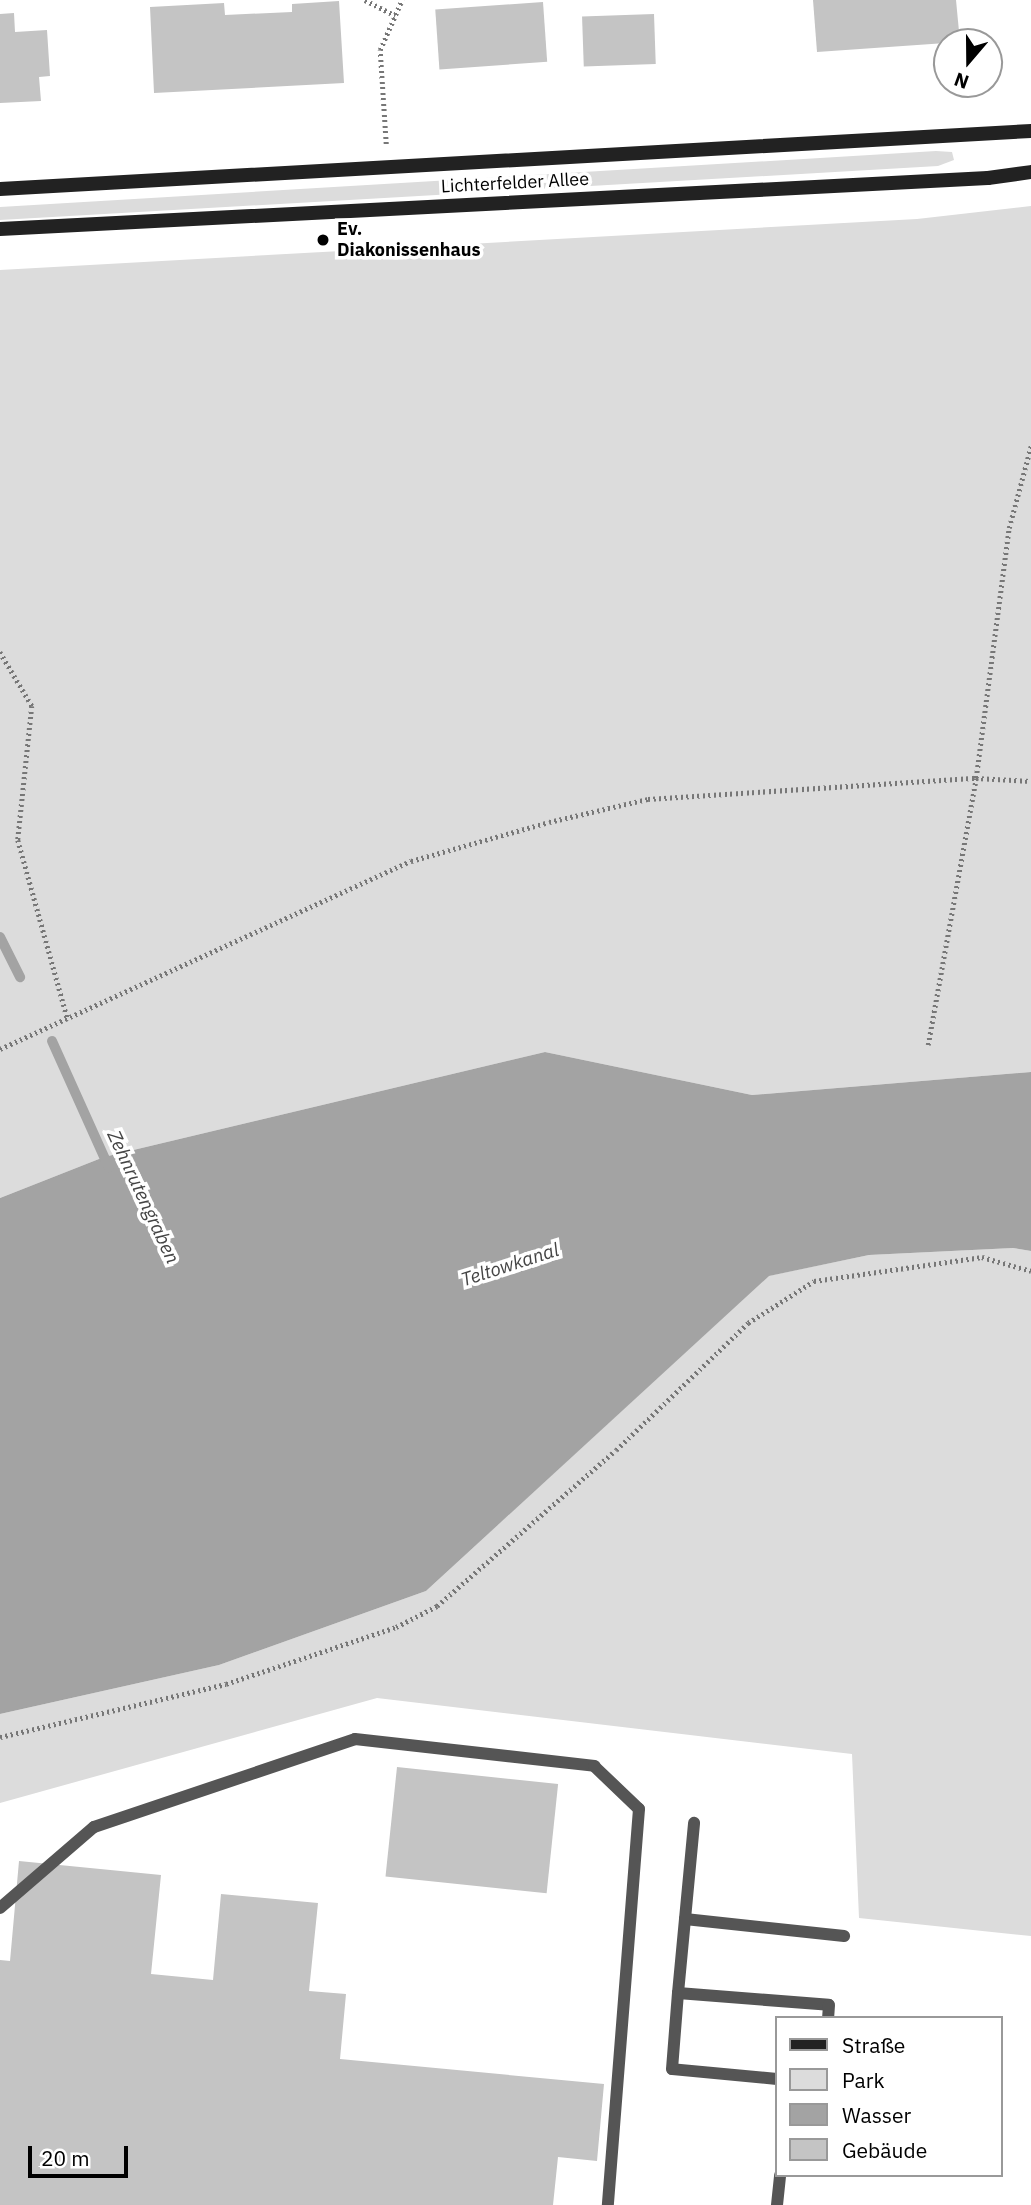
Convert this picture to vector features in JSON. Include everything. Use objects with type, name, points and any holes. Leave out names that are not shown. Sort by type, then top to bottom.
[{"type":"main road","name":"Lichterfelder Allee","points":[[0,189],[1031,131]]},
{"type":"main road","name":"Lichterfelder Allee","points":[[0,229],[988,178],[1031,172]]},
{"type":"lane","points":[[0,1908],[94,1827],[355,1739],[594,1766],[639,1809],[608,2205]]},
{"type":"lane","points":[[694,1823],[672,2069],[776,2079]]},
{"type":"lane","points":[[685,1919],[844,1936]]},
{"type":"lane","points":[[678,1993],[829,2006],[828,2016]]},
{"type":"lane","points":[[777,2205],[780,2177]]},
{"type":"path","points":[[365,0],[395,15]]},
{"type":"path","points":[[387,166],[380,50],[402,0]]},
{"type":"path","points":[[928,1045],[976,778],[1009,528],[1031,446]]},
{"type":"path","points":[[0,652],[32,706],[18,839],[68,1020]]},
{"type":"path","points":[[0,1049],[411,861],[549,822],[648,799],[976,778],[1031,780]]},
{"type":"path","points":[[0,1737],[226,1684],[396,1627],[437,1606],[616,1450],[748,1323],[814,1281],[982,1257],[1031,1270]]},
{"type":"green space","points":[[952,152],[954,160],[938,166],[0,220],[0,207]]},
{"type":"green space","points":[[1031,206],[1031,1072],[752,1095],[545,1052],[104,1157],[0,1198],[0,270],[917,219]]},
{"type":"green space","points":[[1013,1248],[1031,1251],[1031,1936],[859,1918],[852,1754],[377,1698],[0,1803],[0,1714],[219,1665],[426,1591],[768,1276],[869,1255]]},
{"type":"water","name":"Teltowkanal","points":[[545,1052],[752,1095],[1031,1072],[1031,1251],[1013,1248],[869,1255],[769,1276],[426,1591],[219,1665],[0,1714],[0,1198],[104,1157]]},
{"type":"building","points":[[813,0],[956,0],[959,28],[933,28],[933,44],[817,52]]},
{"type":"building","points":[[339,1],[344,83],[154,93],[150,7],[224,3],[225,15],[292,12],[292,4]]},
{"type":"building","points":[[543,2],[547,62],[439,69],[435,10]]},
{"type":"building","points":[[14,13],[15,32],[47,30],[50,76],[39,77],[41,101],[0,103],[0,14]]},
{"type":"building","points":[[654,14],[656,64],[584,66],[582,17]]},
{"type":"building","points":[[397,1767],[558,1784],[547,1893],[386,1876]]},
{"type":"building","points":[[19,1861],[161,1875],[151,1974],[213,1980],[221,1894],[318,1903],[309,1991],[346,1994],[340,2059],[604,2084],[597,2161],[558,2157],[553,2205],[0,2205],[0,1960],[10,1961]]},
{"type":"waterway","name":"Zehnrutengraben","points":[[0,937],[20,977]]},
{"type":"waterway","name":"Zehnrutengraben","points":[[52,1041],[109,1168]]},
{"type":"place","name":"Ev. Diakonissenhaus","points":[[323,240]]}]
